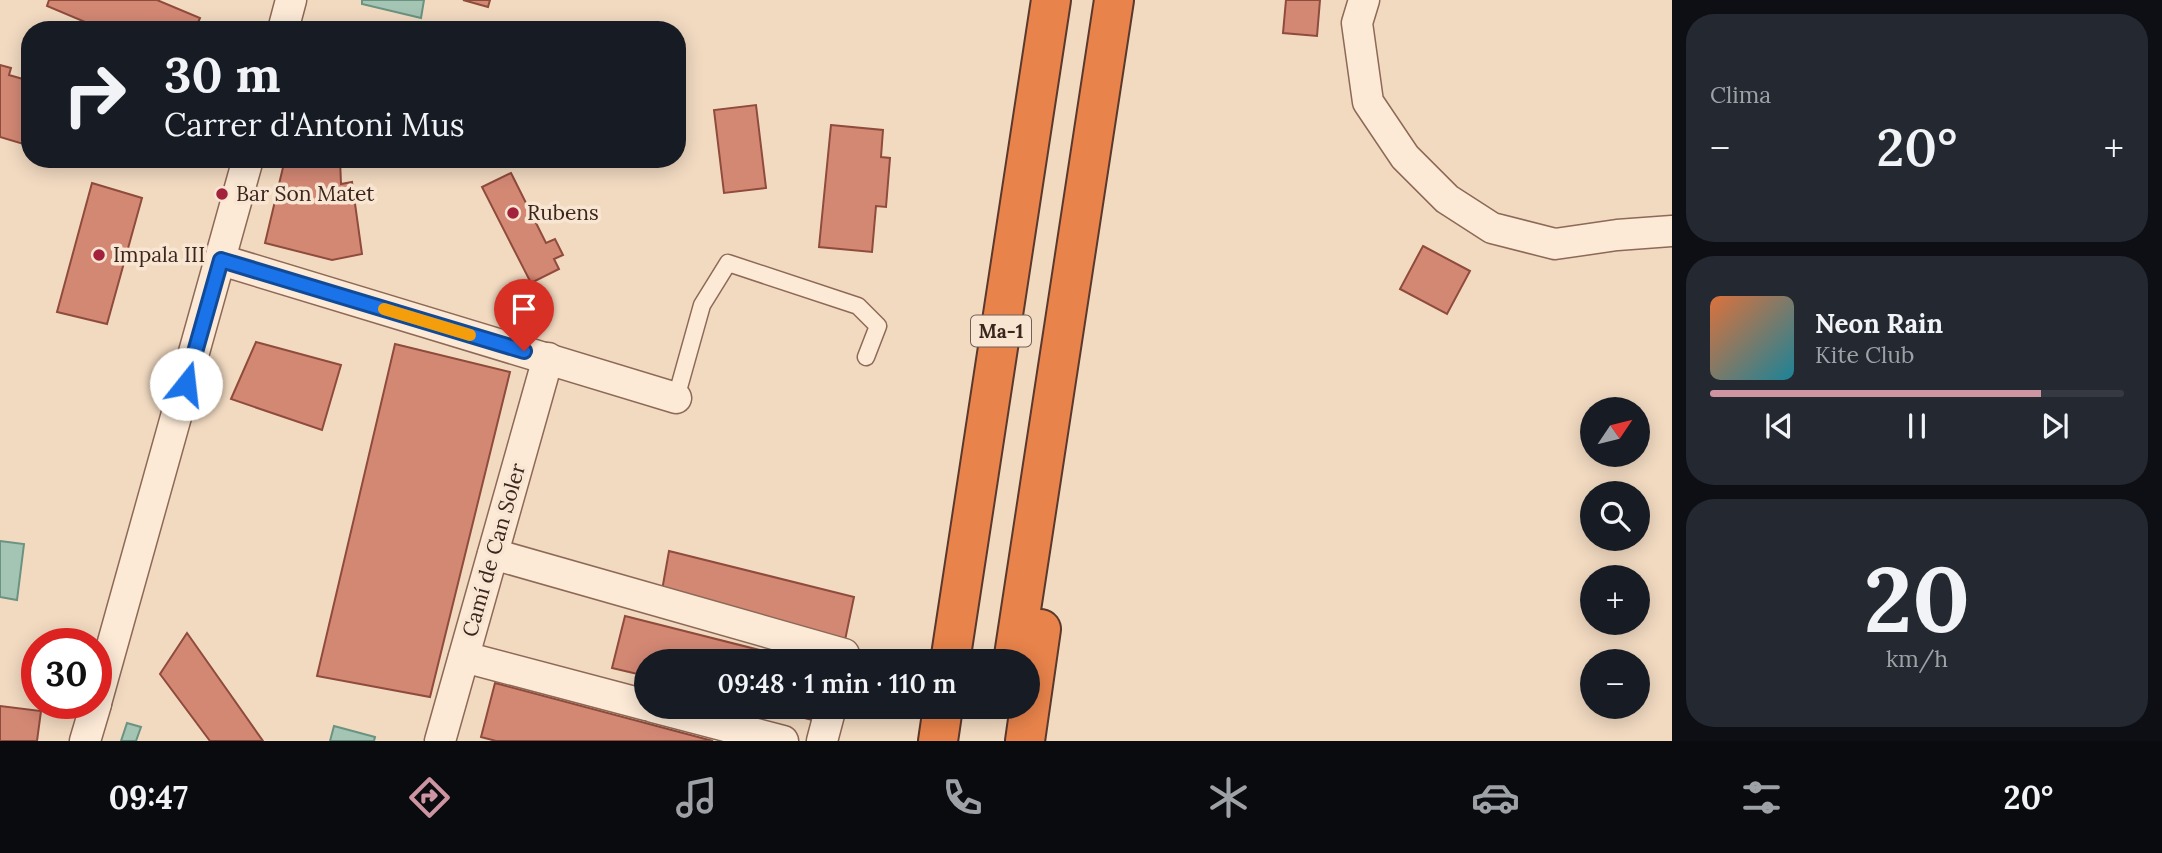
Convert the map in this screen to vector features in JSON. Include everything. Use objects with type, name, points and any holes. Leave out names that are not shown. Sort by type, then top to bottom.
[{"type":"highway","name":"Ma-1","points":[[952,649],[1051,0]]},
{"type":"highway","name":"Ma-1","points":[[1015,649],[1114,0]]},
{"type":"highway","points":[[1025,741],[1066,451],[1070,288]]},
{"type":"highway","points":[[938,741],[941,719]]},
{"type":"highway","points":[[1001,741],[1004,719]]},
{"type":"street","points":[[1364,0],[1357,23],[1368,102],[1405,157],[1447,199],[1492,228],[1555,244],[1672,231]]},
{"type":"street","points":[[112,646],[246,168]]},
{"type":"street","points":[[221,260],[676,398]]},
{"type":"street","name":"Camí de Can Soler","points":[[440,741],[548,358]]},
{"type":"street","points":[[493,554],[826,649]]},
{"type":"street","points":[[464,657],[634,702]]},
{"type":"street","points":[[86,741],[92,719]]},
{"type":"street","points":[[699,719],[783,741]]},
{"type":"street","points":[[822,741],[828,719]]},
{"type":"lane","points":[[676,398],[702,305],[729,263],[858,306],[878,326],[866,358]]},
{"type":"shaded area","points":[[362,0],[424,0],[421,18],[362,4]]},
{"type":"shaded area","points":[[0,541],[24,544],[17,600],[0,597]]},
{"type":"shaded area","points":[[127,723],[141,727],[136,741],[121,741]]},
{"type":"shaded area","points":[[334,726],[375,737],[374,741],[330,741]]},
{"type":"building","points":[[49,0],[157,0],[200,18],[199,21],[83,21],[47,6]]},
{"type":"building","points":[[463,0],[490,0],[488,7]]},
{"type":"building","points":[[1286,0],[1320,0],[1317,36],[1283,33]]},
{"type":"building","points":[[0,65],[11,68],[9,75],[21,78],[21,143],[0,137]]},
{"type":"building","points":[[756,105],[766,188],[724,193],[714,110]]},
{"type":"building","points":[[831,125],[883,130],[881,157],[890,158],[886,207],[876,206],[872,252],[819,247]]},
{"type":"building","points":[[283,168],[340,168],[341,184],[352,182],[362,254],[332,260],[265,243]]},
{"type":"building","name":"Rubens","points":[[511,173],[546,243],[555,239],[563,255],[554,259],[559,269],[531,283],[482,187]]},
{"type":"building","name":"Impala III","points":[[92,183],[142,198],[107,324],[57,312]]},
{"type":"building","points":[[1423,246],[1470,271],[1447,314],[1400,289]]},
{"type":"building","points":[[256,342],[341,365],[322,430],[231,399]]},
{"type":"building","points":[[395,344],[510,372],[430,697],[317,676]]},
{"type":"building","points":[[669,551],[854,597],[844,645],[661,596]]},
{"type":"building","points":[[625,616],[756,649],[634,649],[634,673],[612,668]]},
{"type":"building","points":[[187,633],[263,741],[210,741],[160,674]]},
{"type":"building","points":[[495,683],[713,741],[496,741],[481,737]]},
{"type":"building","points":[[0,706],[21,709],[21,719],[40,719],[37,741],[0,741]]},
{"type":"slow traffic","points":[[384,309],[470,335]]},
{"type":"place","name":"Bar Son Matet","points":[[222,194]]},
{"type":"place","name":"Rubens","points":[[513,213]]},
{"type":"place","name":"Impala III","points":[[99,255]]},
{"type":"route","points":[[186,384],[221,260],[524,351]]}]
